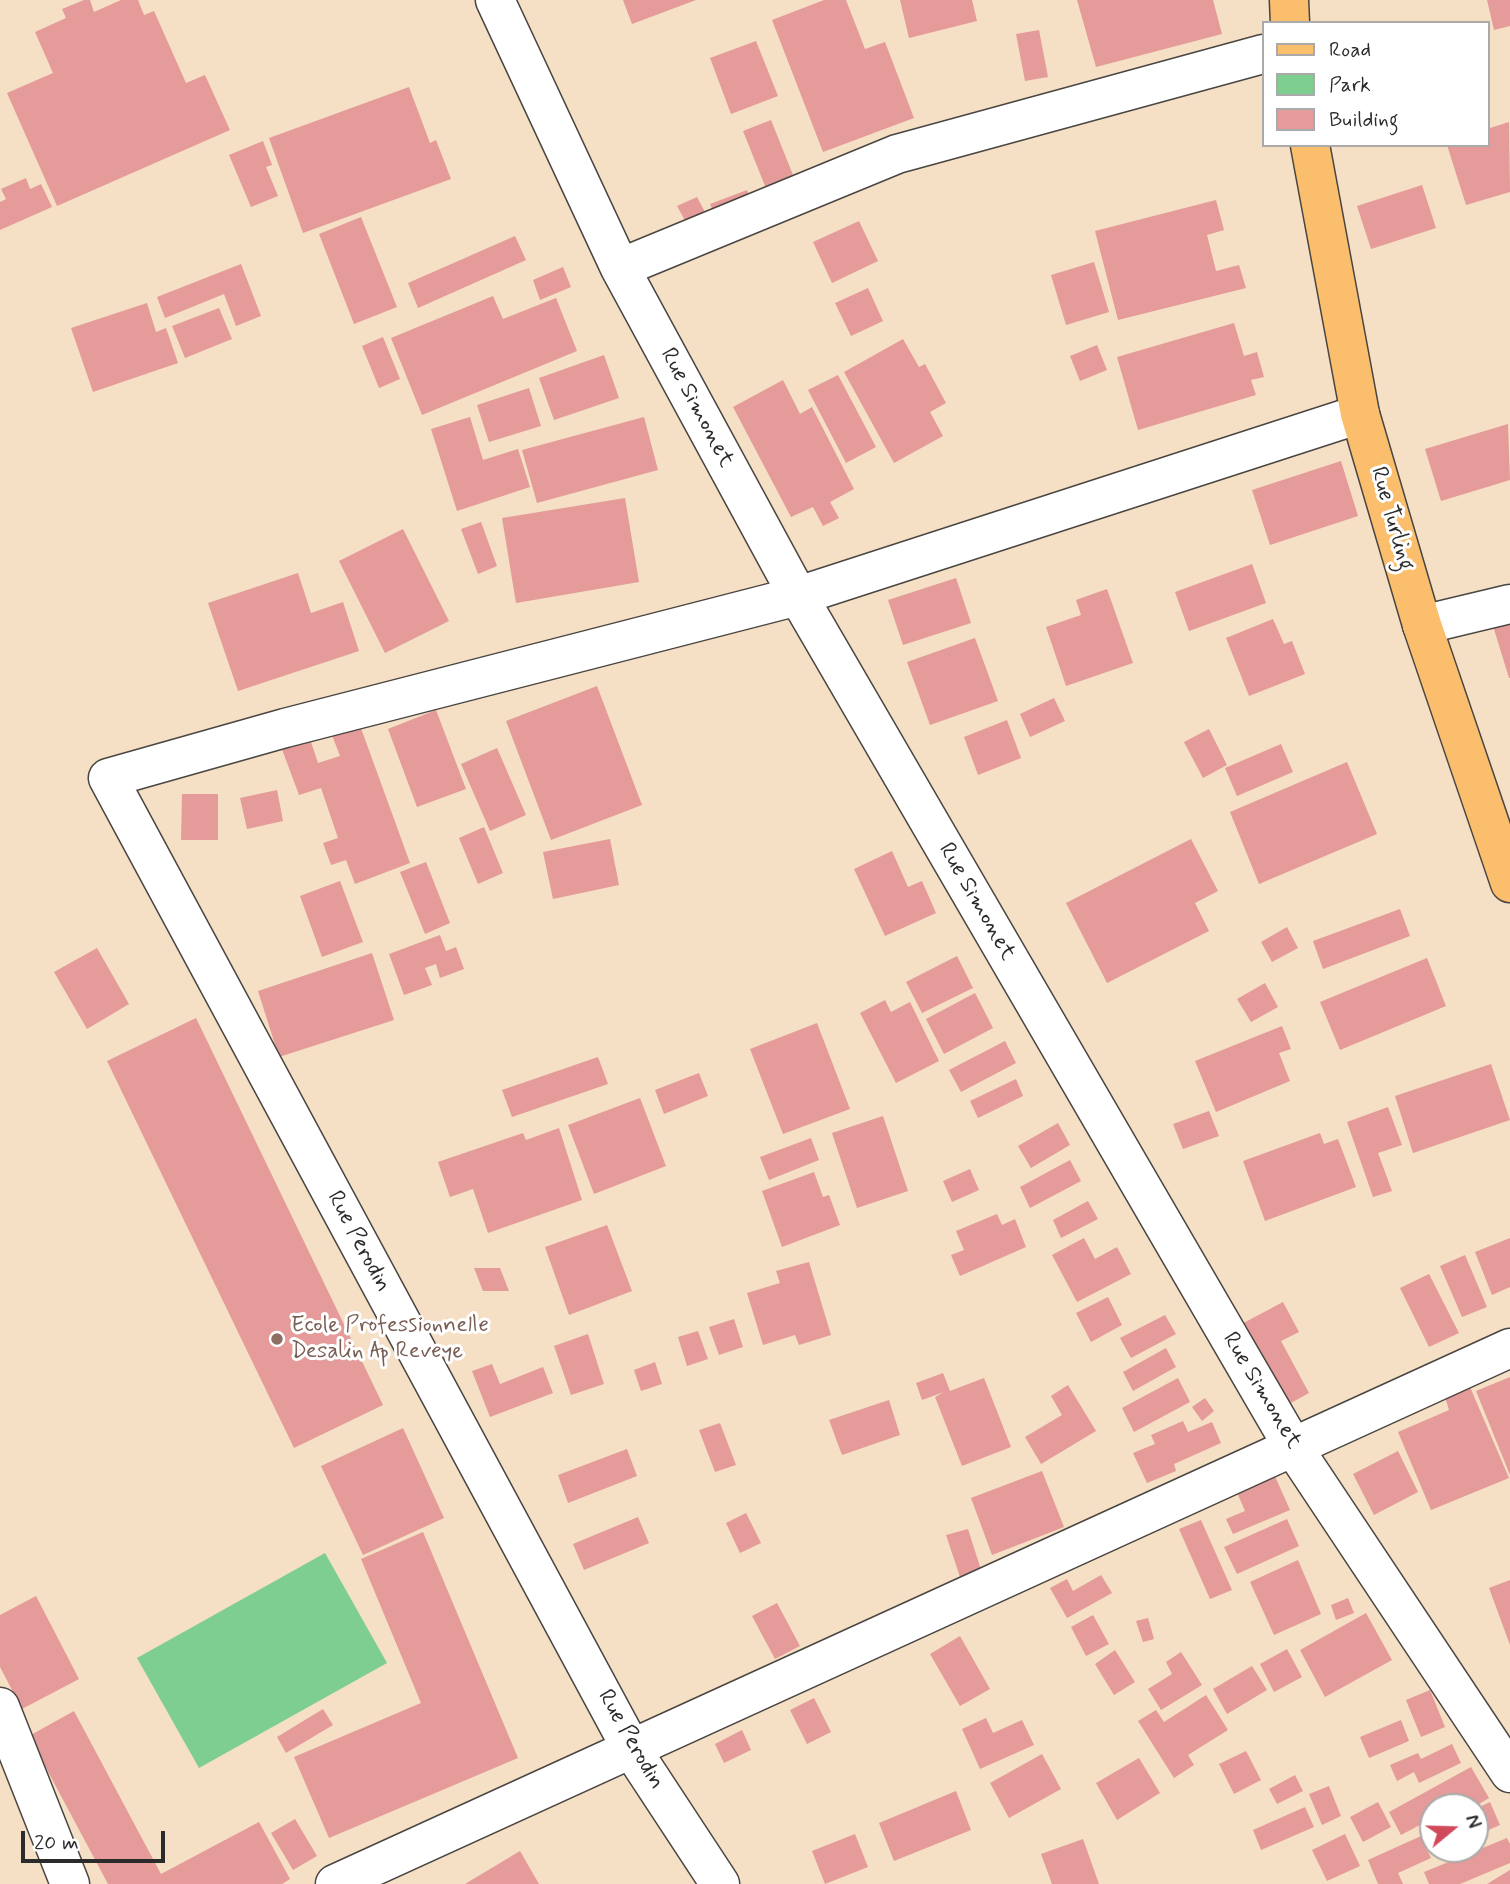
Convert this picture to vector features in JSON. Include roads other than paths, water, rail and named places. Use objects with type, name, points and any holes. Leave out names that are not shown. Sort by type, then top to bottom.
[{"type":"main road","points":[[1289,0],[1290,21]]},
{"type":"main road","name":"Rue Turling","points":[[1310,147],[1360,414],[1422,625],[1510,883]]},
{"type":"street","name":"Rue Simonet","points":[[495,0],[620,268],[797,596],[1293,1447],[1510,1773]]},
{"type":"street","points":[[620,268],[897,154],[1262,54]]},
{"type":"street","points":[[797,596],[1360,414]]},
{"type":"street","name":"Rue Perodin","points":[[720,1884],[632,1750],[108,778],[285,728],[797,596]]},
{"type":"street","points":[[1422,625],[1510,604]]},
{"type":"street","points":[[335,1884],[1510,1348]]},
{"type":"street","points":[[0,1707],[70,1884]]},
{"type":"place","name":"Ecole Professionnelle Desalin Ap Reveye","points":[[277,1339]]}]
